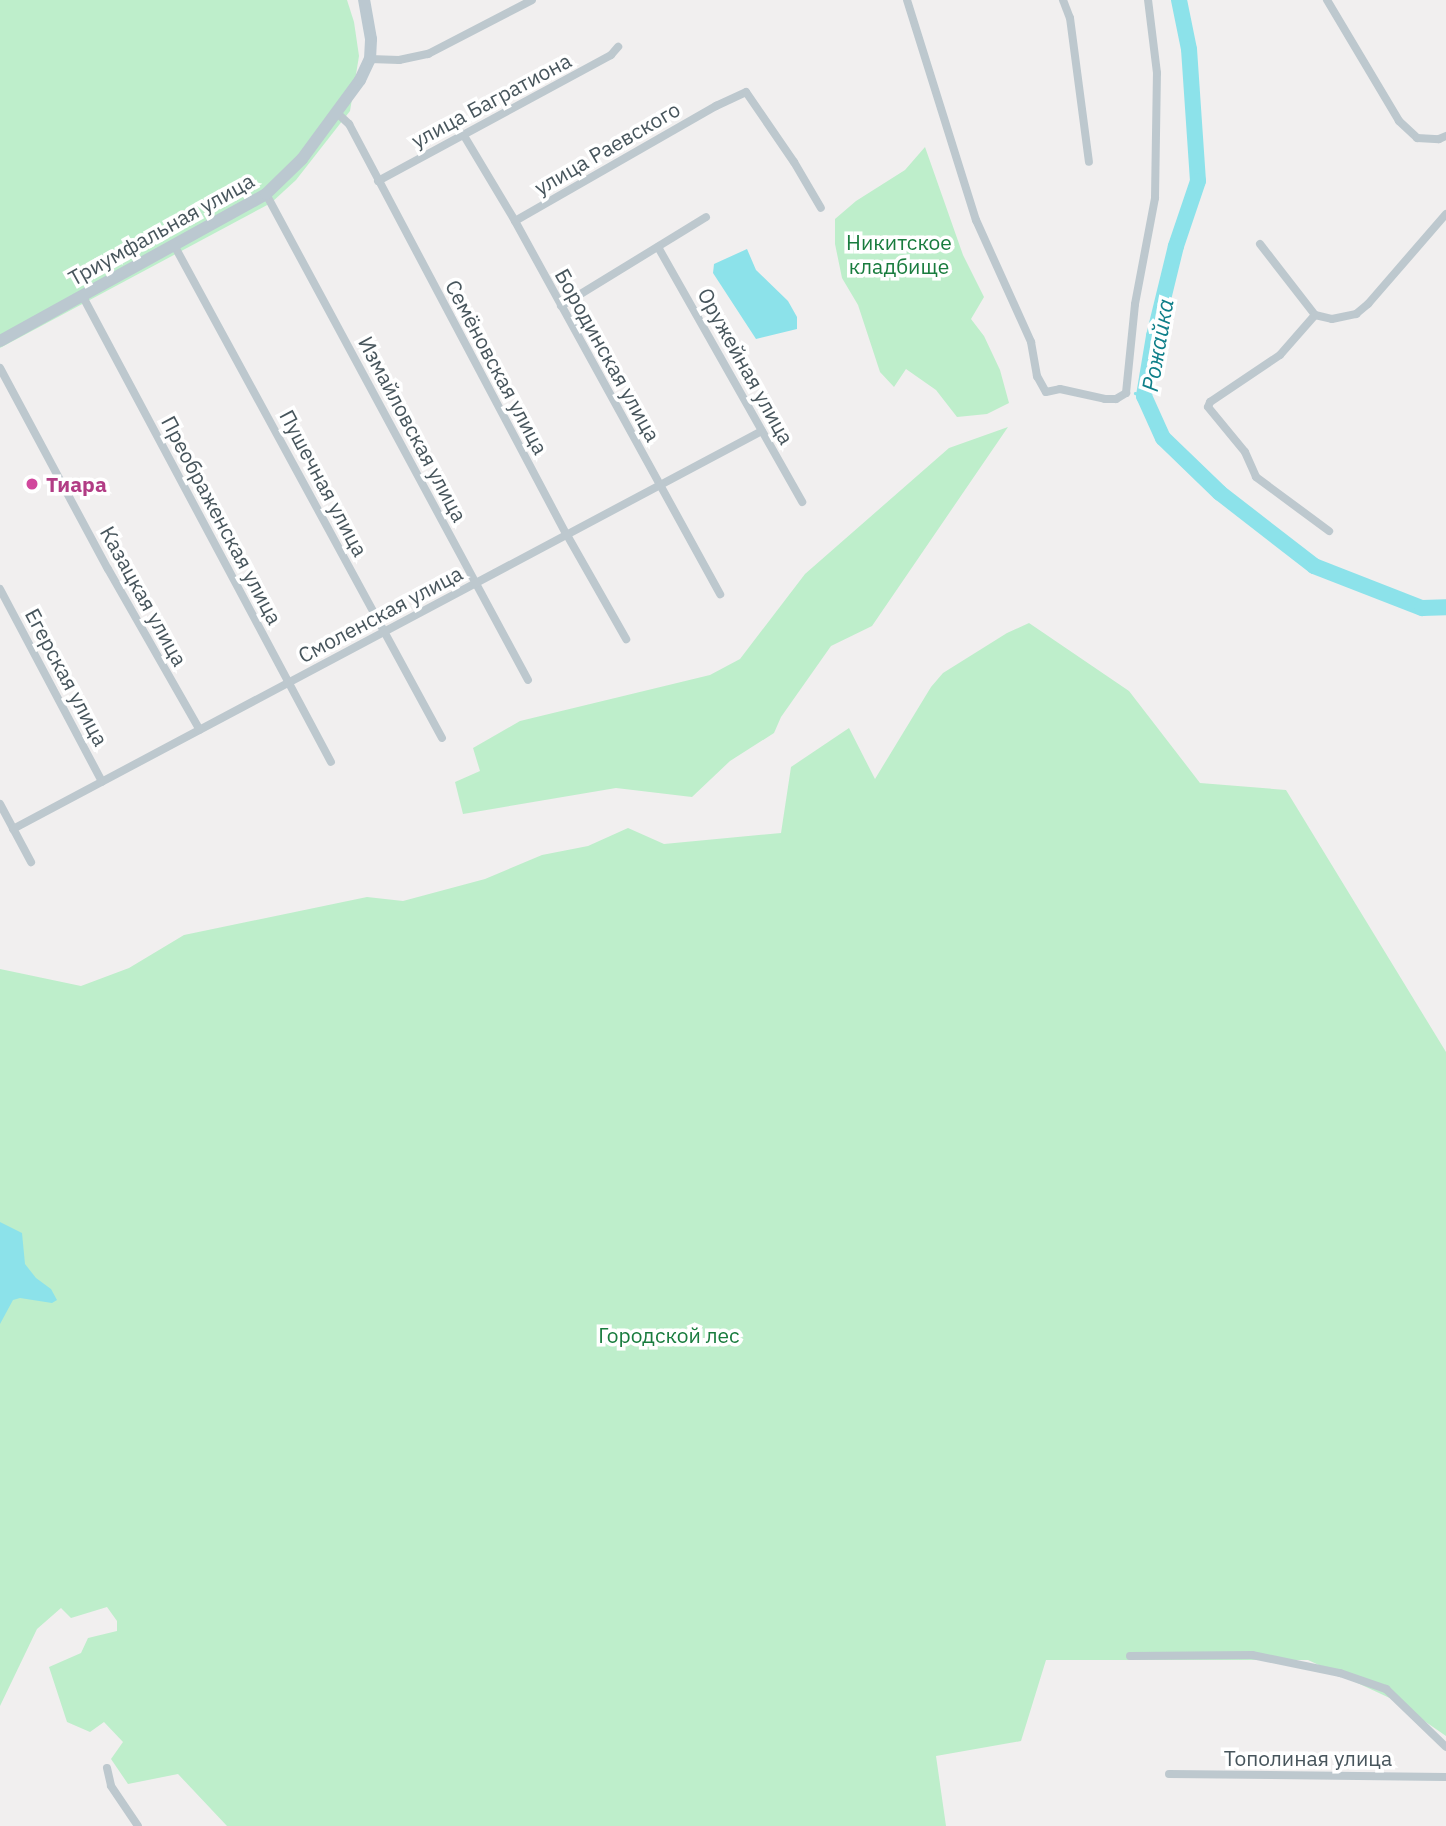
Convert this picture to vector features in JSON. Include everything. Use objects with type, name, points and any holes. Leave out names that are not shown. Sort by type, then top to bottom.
[{"type":"street","points":[[364,0],[371,39],[370,59],[399,60],[428,54],[532,0]]},
{"type":"street","points":[[907,0],[976,220],[1031,342],[1037,376],[1046,391],[1060,389],[1105,400],[1116,399],[1126,393],[1135,304],[1155,198],[1157,72],[1148,0]]},
{"type":"street","points":[[1063,0],[1070,18],[1090,162]]},
{"type":"street","points":[[1327,0],[1399,121],[1417,138],[1439,139],[1446,136]]},
{"type":"street","name":"улица Багратиона","points":[[378,181],[611,55],[618,47]]},
{"type":"street","name":"Триумфальная улица","points":[[0,341],[266,194],[302,159],[370,59]]},
{"type":"street","name":"улица Раевского","points":[[514,221],[716,106],[746,92],[794,162],[821,208]]},
{"type":"street","name":"Семёновская улица","points":[[336,112],[349,124],[567,535],[626,639]]},
{"type":"street","name":"Бородинская улица","points":[[463,134],[720,594]]},
{"type":"street","name":"Измайловская улица","points":[[266,194],[528,680]]},
{"type":"street","points":[[1260,244],[1315,315],[1332,318],[1356,314],[1446,214]]},
{"type":"street","points":[[561,306],[706,217]]},
{"type":"street","name":"Пушечная улица","points":[[174,245],[442,738]]},
{"type":"street","name":"Оружейная улица","points":[[658,247],[802,502]]},
{"type":"street","name":"Преображенская улица","points":[[82,295],[331,762]]},
{"type":"street","points":[[1315,315],[1280,355],[1210,402],[1209,407],[1245,452],[1256,477],[1329,531]]},
{"type":"street","name":"Казацкая улица","points":[[0,368],[108,569],[200,730]]},
{"type":"street","name":"Смоленская улица","points":[[13,829],[762,430]]},
{"type":"street","name":"Егерская улица","points":[[0,589],[102,782]]},
{"type":"street","points":[[0,804],[31,862]]},
{"type":"street","points":[[1130,1656],[1252,1654],[1340,1674],[1386,1689],[1446,1746]]},
{"type":"street","points":[[107,1768],[111,1786],[138,1826]]},
{"type":"street","name":"Тополиная улица","points":[[1169,1774],[1446,1777]]},
{"type":"green space","points":[[0,0],[347,0],[354,22],[359,56],[350,111],[296,180],[271,203],[0,348]]},
{"type":"green space","name":"Никитское кладбище","points":[[925,147],[963,255],[984,297],[971,319],[984,336],[1000,370],[1009,403],[987,414],[957,417],[936,390],[906,369],[894,387],[880,372],[858,305],[842,278],[835,244],[835,219],[856,201],[905,170]]},
{"type":"green space","points":[[1008,427],[872,626],[831,646],[781,717],[774,733],[730,761],[692,797],[616,788],[463,814],[455,782],[480,771],[473,748],[520,721],[710,675],[740,659],[805,574],[949,448]]},
{"type":"green space","name":"Городской лес","points":[[1029,623],[1129,691],[1200,783],[1286,790],[1446,1052],[1446,1736],[1394,1700],[1308,1660],[1046,1660],[1021,1741],[936,1756],[946,1826],[227,1826],[178,1774],[128,1784],[111,1759],[123,1742],[104,1722],[90,1732],[67,1722],[49,1667],[81,1653],[88,1638],[117,1631],[117,1621],[107,1607],[71,1618],[61,1608],[37,1629],[0,1706],[0,969],[81,986],[129,968],[184,935],[367,897],[403,901],[485,879],[542,855],[588,846],[628,828],[664,844],[781,833],[791,767],[849,728],[875,779],[931,687],[943,673],[1007,633]]},
{"type":"water","points":[[747,249],[756,270],[788,301],[797,317],[797,329],[756,339],[713,273],[714,264]]},
{"type":"water","points":[[0,1222],[22,1233],[25,1264],[36,1278],[51,1289],[57,1300],[52,1303],[20,1298],[13,1300],[0,1324]]},
{"type":"waterway","name":"Рожайка","points":[[1179,0],[1189,49],[1198,181],[1176,246],[1154,336],[1144,396],[1163,438],[1220,493],[1314,566],[1422,608],[1446,607]]},
{"type":"waterway","points":[[1135,393],[1144,396]]},
{"type":"place","name":"Тиара","points":[[32,484]]}]
